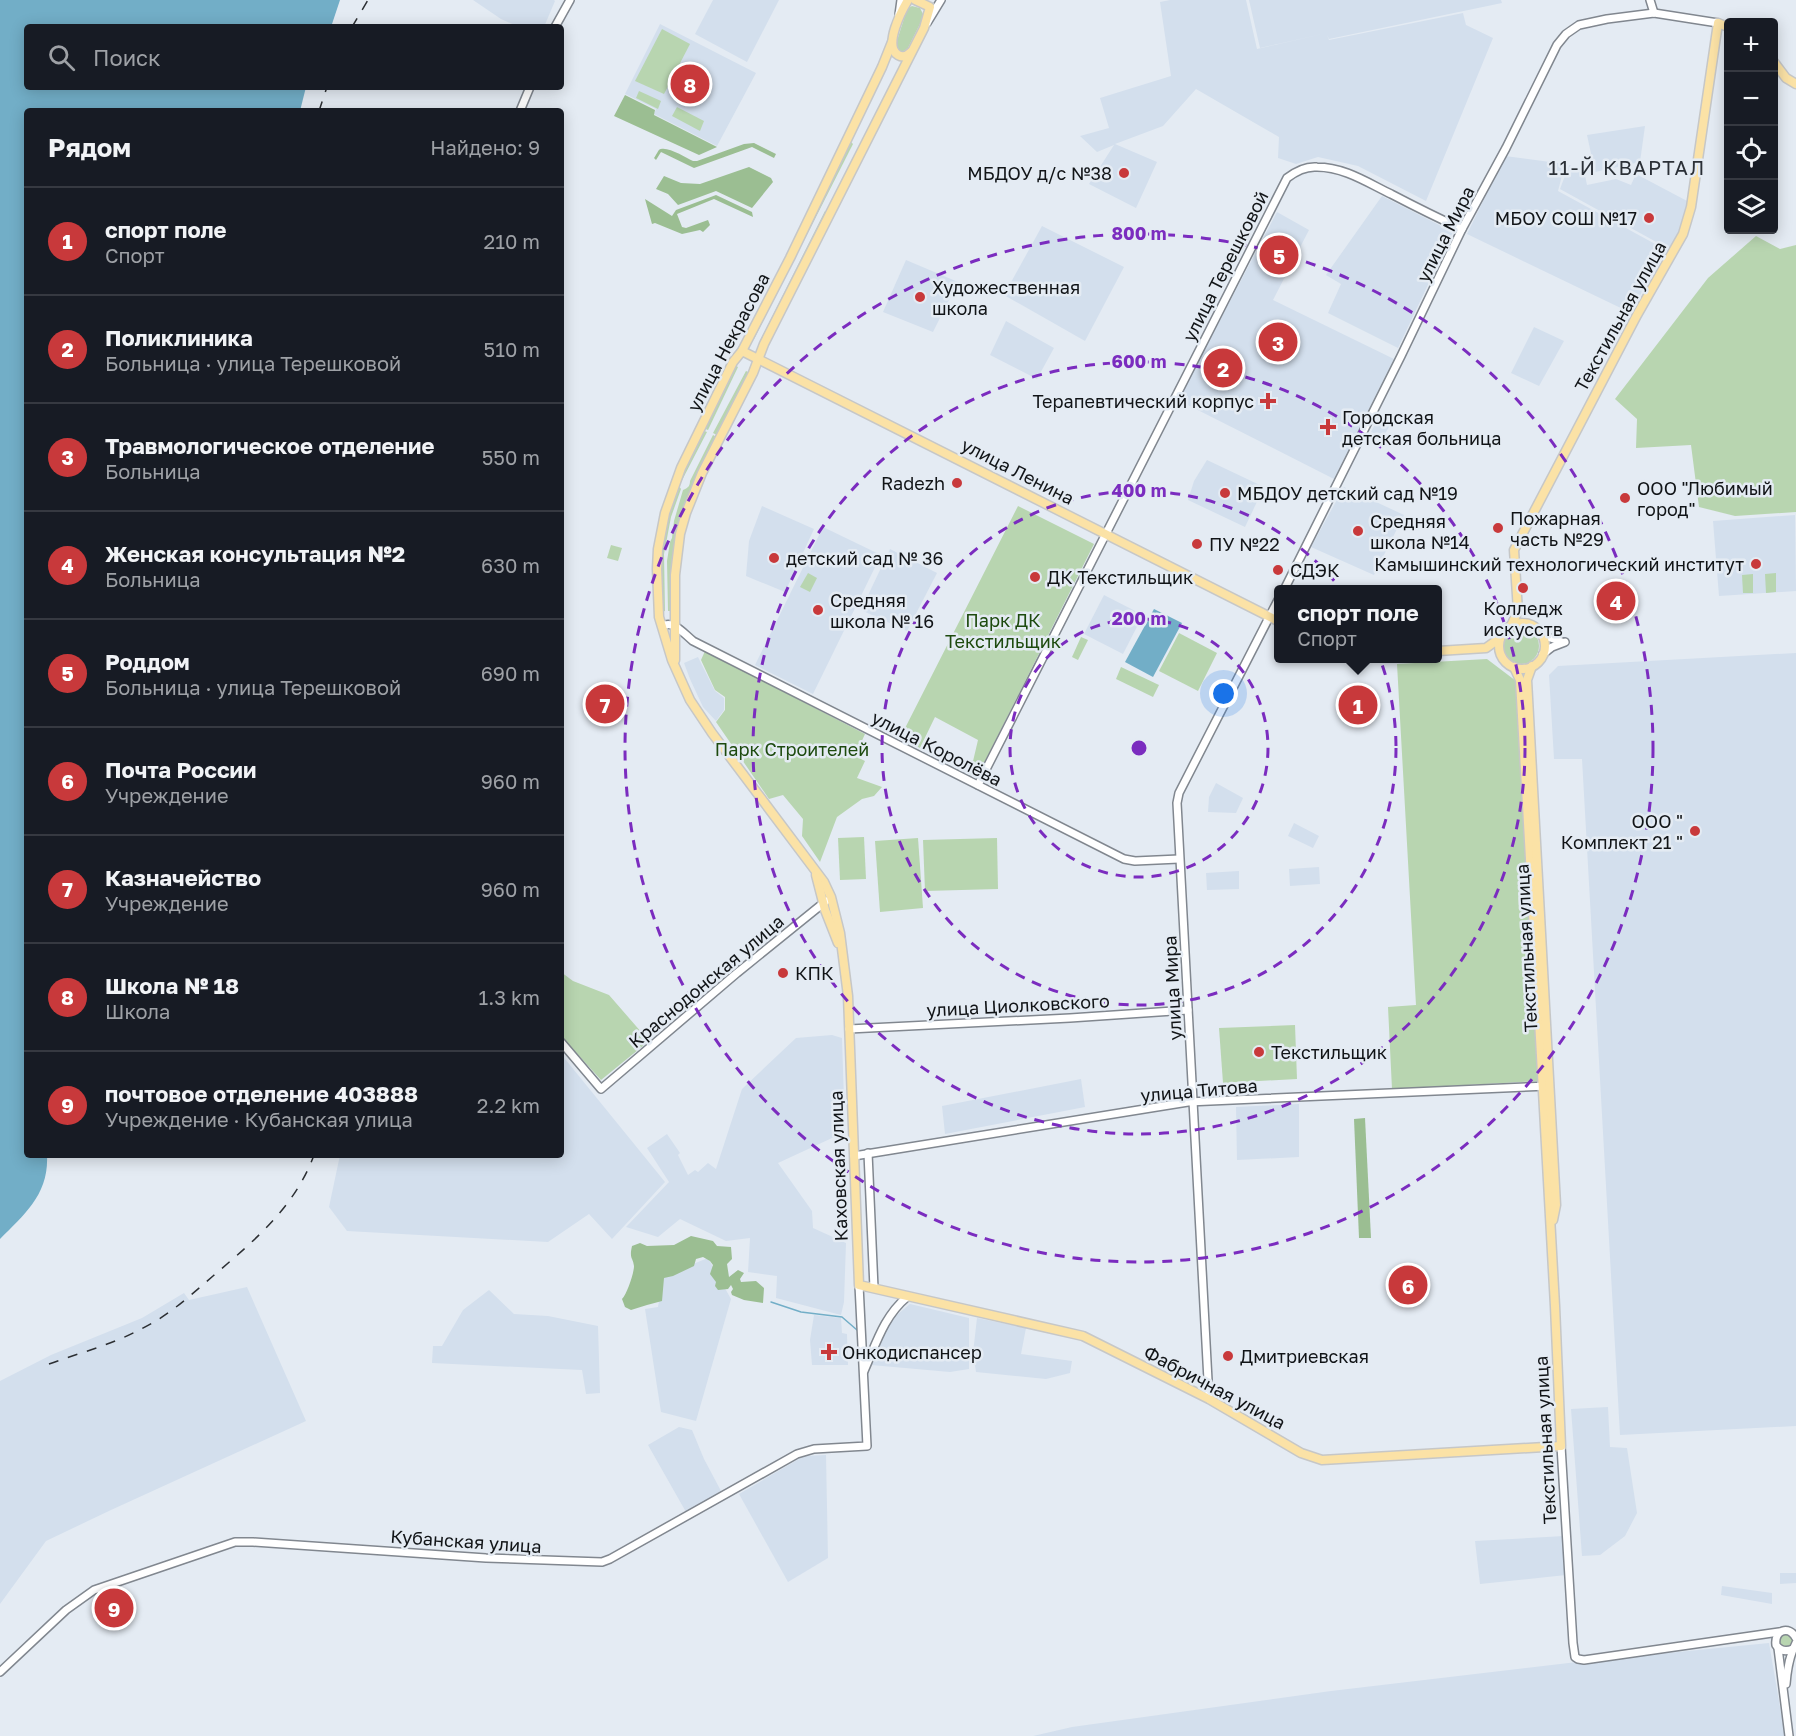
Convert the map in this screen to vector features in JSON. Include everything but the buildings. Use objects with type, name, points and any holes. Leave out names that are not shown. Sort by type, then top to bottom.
[{"type":"main road","name":"улица Некрасова","points":[[831,897],[824,882],[698,713],[685,692],[665,639],[658,612],[658,549],[665,513],[681,468],[733,362],[742,351],[790,258],[882,67],[897,22],[909,0]]},
{"type":"main road","name":"улица Некрасова","points":[[677,670],[675,625],[677,556],[686,513],[702,473],[753,373],[758,358],[936,3],[915,0]]},
{"type":"main road","points":[[1718,23],[1724,25]]},
{"type":"main road","name":"Текстильная улица","points":[[1511,626],[1518,611],[1514,550],[1637,315],[1683,234],[1691,207],[1718,23]]},
{"type":"main road","points":[[892,42],[898,56],[904,57],[911,52]]},
{"type":"main road","points":[[1778,68],[1786,78],[1796,84]]},
{"type":"main road","name":"улица Ленина","points":[[742,351],[1274,618]]},
{"type":"main road","points":[[1486,648],[1514,667],[1523,669],[1538,661],[1543,654],[1545,644],[1542,635],[1518,611]]},
{"type":"main road","points":[[1442,651],[1486,648],[1511,626],[1520,623],[1530,624]]},
{"type":"main road","points":[[1500,638],[1499,648],[1503,658]]},
{"type":"main road","name":"Текстильная улица","points":[[1532,666],[1527,680],[1547,1086]]},
{"type":"main road","name":"Текстильная улица","points":[[1514,667],[1520,680],[1556,1205],[1551,1230],[1562,1446]]},
{"type":"main road","name":"Каховская улица","points":[[814,869],[823,903],[843,958]]},
{"type":"main road","name":"Каховская улица","points":[[831,897],[840,933],[848,996],[859,1285]]},
{"type":"main road","name":"Фабричная улица","points":[[859,1285],[1083,1336],[1209,1399],[1301,1453],[1322,1460],[1562,1446]]},
{"type":"street","points":[[557,24],[570,0]]},
{"type":"street","points":[[897,22],[901,0]]},
{"type":"street","points":[[1650,0],[1654,13]]},
{"type":"street","name":"улица Мира","points":[[1286,585],[1462,229],[1506,148],[1557,45],[1566,34],[1580,25],[1654,13],[1718,23]]},
{"type":"street","points":[[521,108],[529,90]]},
{"type":"street","name":"улица Терешковой","points":[[978,785],[1287,178],[1304,168],[1314,166],[1337,169],[1462,229]]},
{"type":"street","name":"улица Мира","points":[[1209,1399],[1177,803],[1179,793],[1274,608]]},
{"type":"street","points":[[662,626],[668,623],[675,625]]},
{"type":"street","name":"улица Королёва","points":[[675,625],[688,637],[1124,859],[1135,861],[1179,859]]},
{"type":"street","points":[[1542,635],[1565,642],[1551,647],[1543,654]]},
{"type":"street","points":[[665,639],[688,637]]},
{"type":"street","name":"Краснодонская улица","points":[[564,1046],[600,1089],[831,897]]},
{"type":"street","name":"улица Циолковского","points":[[849,1029],[1188,1010]]},
{"type":"street","name":"улица Титова","points":[[854,1156],[1193,1102],[1547,1086]]},
{"type":"street","points":[[868,1153],[874,1288]]},
{"type":"street","name":"Каховская улица","points":[[859,1285],[863,1374]]},
{"type":"street","points":[[863,1374],[883,1325],[907,1297]]},
{"type":"street","name":"Кубанская улица","points":[[0,1672],[66,1610],[94,1590],[235,1542],[522,1560],[602,1562],[797,1454],[814,1449],[867,1446],[863,1374]]},
{"type":"street","name":"Текстильная улица","points":[[1562,1446],[1575,1657],[1584,1660],[1763,1634]]},
{"type":"street","points":[[1763,1634],[1792,1629],[1796,1638]]},
{"type":"street","points":[[1779,1632],[1776,1637],[1789,1736]]},
{"type":"street","points":[[1763,1634],[1786,1651],[1794,1646]]},
{"type":"street","points":[[1785,1702],[1786,1670],[1794,1646]]},
{"type":"shaded area","points":[[473,0],[555,1],[545,24],[512,24]]},
{"type":"shaded area","points":[[713,0],[779,0],[747,62],[695,34]]},
{"type":"shaded area","points":[[1246,0],[1257,49],[1327,33],[1260,48],[1249,0],[1501,0],[1502,3],[1329,39],[1327,35],[1329,40],[1463,13],[1466,25],[1493,38],[1426,201],[1358,166],[1318,157],[1296,164],[1278,158],[1279,137],[1196,89],[1163,126],[1115,144],[1157,162],[1136,208],[1089,184],[1114,145],[1097,152],[1080,136],[1109,128],[1100,98],[1171,76],[1160,2]]},
{"type":"shaded area","points":[[660,24],[756,73],[717,146],[654,114],[656,109],[625,94]]},
{"type":"shaded area","points":[[1645,126],[1640,162],[1595,172],[1587,135]]},
{"type":"shaded area","points":[[1505,156],[1565,164],[1558,191],[1657,245],[1660,257],[1634,307],[1630,305],[1627,311],[1467,234]]},
{"type":"shaded area","name":"МБОУ СОШ №17","points":[[1569,165],[1584,171],[1587,185],[1616,179],[1631,185],[1636,174],[1689,202],[1681,234],[1664,261],[1660,244],[1560,189]]},
{"type":"shaded area","points":[[1382,196],[1453,232],[1398,348],[1328,313],[1341,284],[1326,275]]},
{"type":"shaded area","points":[[1277,212],[1309,230],[1273,300],[1394,359],[1334,479],[1178,400]]},
{"type":"shaded area","points":[[1042,226],[1124,267],[1085,341],[1004,295]]},
{"type":"shaded area","name":"Художественная школа","points":[[906,260],[958,282],[933,332],[883,312]]},
{"type":"shaded area","points":[[1006,321],[1054,348],[1037,379],[990,355]]},
{"type":"shaded area","points":[[1534,327],[1564,341],[1539,386],[1511,373]]},
{"type":"shaded area","points":[[1380,415],[1392,421],[1383,438],[1371,432]]},
{"type":"shaded area","name":"МБДОУ детский сад №19","points":[[1207,460],[1264,487],[1245,527],[1188,500],[1194,481]]},
{"type":"shaded area","name":"Средняя школа №14","points":[[1344,487],[1404,515],[1374,575],[1311,547]]},
{"type":"shaded area","name":"детский сад № 36","points":[[762,506],[814,529],[785,592],[746,576],[749,541]]},
{"type":"shaded area","name":"Камышинский технологический институт","points":[[1795,515],[1796,591],[1719,596],[1713,521]]},
{"type":"shaded area","name":"Средняя школа № 16","points":[[823,527],[881,555],[813,694],[755,665]]},
{"type":"shaded area","points":[[890,549],[937,573],[907,631],[861,610]]},
{"type":"shaded area","points":[[1104,595],[1143,615],[1123,654],[1084,634]]},
{"type":"shaded area","points":[[1796,653],[1796,1426],[1620,1435],[1582,759],[1554,759],[1549,675],[1558,666]]},
{"type":"shaded area","points":[[698,657],[715,691],[724,698],[724,710],[716,721],[703,707],[684,663]]},
{"type":"shaded area","points":[[1216,783],[1243,798],[1236,813],[1208,812],[1209,797]]},
{"type":"shaded area","points":[[1294,823],[1319,836],[1313,848],[1288,836]]},
{"type":"shaded area","points":[[1319,867],[1320,884],[1290,886],[1289,869]]},
{"type":"shaded area","points":[[1239,871],[1239,889],[1207,890],[1206,873]]},
{"type":"shaded area","points":[[832,1035],[842,1038],[845,1132],[778,1163],[812,1211],[813,1228],[846,1243],[844,1302],[841,1315],[776,1298],[777,1276],[748,1272],[750,1238],[726,1241],[680,1219],[658,1237],[626,1227],[669,1182],[647,1148],[667,1134],[680,1153],[678,1155],[688,1175],[695,1170],[698,1172],[708,1163],[716,1169],[742,1089],[796,1038]]},
{"type":"shaded area","points":[[564,1058],[665,1182],[612,1239],[589,1214],[548,1242],[347,1231],[329,1207],[339,1158],[564,1158]]},
{"type":"shaded area","points":[[1081,1079],[1085,1107],[945,1134],[942,1106]]},
{"type":"shaded area","points":[[1299,1104],[1299,1157],[1237,1160],[1236,1107]]},
{"type":"shaded area","points":[[708,1258],[731,1299],[696,1421],[661,1412],[645,1309],[658,1307],[663,1276]]},
{"type":"shaded area","points":[[247,1287],[306,1421],[46,1541],[0,1604],[0,1381],[51,1355],[142,1318],[184,1293],[189,1300]]},
{"type":"shaded area","points":[[489,1290],[514,1314],[548,1316],[598,1326],[600,1393],[586,1394],[582,1370],[432,1363],[433,1346],[442,1346],[463,1310]]},
{"type":"shaded area","points":[[910,1304],[969,1318],[969,1369],[950,1372],[871,1365],[881,1337],[892,1319]]},
{"type":"shaded area","name":"Онкодиспансер","points":[[814,1315],[841,1318],[842,1333],[847,1334],[848,1365],[812,1365],[810,1340]]},
{"type":"shaded area","points":[[977,1318],[1026,1328],[1021,1354],[1072,1361],[1070,1373],[1046,1379],[976,1372],[973,1353]]},
{"type":"shaded area","points":[[1608,1407],[1610,1447],[1627,1448],[1637,1513],[1625,1536],[1600,1555],[1582,1556],[1571,1409]]},
{"type":"shaded area","points":[[679,1427],[692,1430],[721,1491],[686,1512],[648,1445]]},
{"type":"shaded area","points":[[826,1455],[828,1558],[788,1582],[739,1494],[804,1456]]},
{"type":"shaded area","points":[[1564,1536],[1566,1575],[1480,1584],[1475,1541]]},
{"type":"shaded area","points":[[1780,1573],[1796,1573],[1796,1583],[1780,1584]]},
{"type":"shaded area","points":[[1722,1586],[1772,1593],[1772,1604],[1721,1595]]},
{"type":"shaded area","points":[[1769,1643],[1785,1736],[1033,1736],[1072,1727],[1331,1691],[1577,1662]]},
{"type":"green space","points":[[912,6],[920,8],[924,16],[907,50],[900,52],[896,44],[907,9]]},
{"type":"green space","points":[[662,29],[690,44],[664,94],[635,81]]},
{"type":"green space","points":[[639,91],[661,101],[658,109],[636,98]]},
{"type":"green space","points":[[625,95],[655,110],[654,115],[717,147],[699,155],[614,116]]},
{"type":"green space","points":[[677,107],[704,121],[700,131],[672,116]]},
{"type":"green space","points":[[851,142],[853,144],[754,339],[752,338]]},
{"type":"green space","points":[[754,143],[776,154],[774,158],[752,147],[694,168],[661,152],[656,160],[654,158],[659,150],[666,149],[697,161],[744,144]]},
{"type":"green space","points":[[749,167],[771,178],[773,182],[752,208],[716,191],[678,205],[668,194],[656,189],[664,176],[681,183],[700,184]]},
{"type":"green space","points":[[716,195],[752,212],[753,217],[714,199],[677,214],[682,227],[686,228],[708,220],[710,225],[703,232],[700,230],[682,234],[655,223],[652,224],[645,199],[672,216],[676,210]]},
{"type":"green space","points":[[825,211],[827,213],[762,342],[760,341]]},
{"type":"green space","points":[[1756,236],[1780,249],[1796,245],[1796,512],[1735,516],[1699,507],[1691,445],[1636,448],[1637,419],[1615,399],[1708,278]]},
{"type":"green space","points":[[734,365],[738,367],[708,430],[703,428]]},
{"type":"green space","points":[[746,371],[750,373],[719,436],[713,433]]},
{"type":"green space","points":[[702,430],[707,432],[679,486],[681,489],[671,517],[664,554],[665,611],[661,612],[660,565],[665,526],[678,481]]},
{"type":"green space","points":[[713,435],[718,438],[679,529],[673,611],[668,611],[667,561],[674,521],[683,490],[689,486]]},
{"type":"green space","name":"Парк ДК Текстильщик","points":[[1018,506],[1094,544],[977,777],[970,774],[978,740],[935,717],[920,748],[900,738]]},
{"type":"green space","points":[[611,545],[622,548],[618,561],[607,558]]},
{"type":"green space","points":[[808,573],[817,578],[810,592],[800,587]]},
{"type":"green space","points":[[1776,573],[1776,592],[1766,593],[1765,574]]},
{"type":"green space","points":[[1753,574],[1753,593],[1743,593],[1742,575]]},
{"type":"green space","points":[[1521,628],[1534,633],[1539,646],[1534,659],[1521,664],[1508,659],[1503,646],[1508,633]]},
{"type":"green space","points":[[1179,633],[1217,653],[1198,691],[1159,671]]},
{"type":"green space","points":[[1081,637],[1088,640],[1078,660],[1072,657]]},
{"type":"green space","name":"Парк Строителей","points":[[705,651],[865,734],[855,756],[865,761],[857,778],[882,787],[874,796],[862,799],[837,817],[820,862],[802,836],[803,819],[783,795],[769,799],[716,722],[725,710],[725,697],[715,690],[701,660]]},
{"type":"green space","points":[[1487,659],[1516,681],[1538,1081],[1392,1089],[1388,1007],[1416,1005],[1397,664]]},
{"type":"green space","points":[[1121,667],[1159,685],[1153,697],[1116,679]]},
{"type":"green space","points":[[1363,695],[1366,699],[1367,722],[1363,726],[1355,726],[1351,723],[1350,699]]},
{"type":"green space","points":[[864,837],[866,879],[840,880],[838,838]]},
{"type":"green space","points":[[918,838],[923,908],[880,912],[875,841]]},
{"type":"green space","points":[[997,838],[998,889],[925,891],[923,840]]},
{"type":"green space","points":[[564,974],[573,981],[609,995],[649,1041],[601,1080],[564,1039]]},
{"type":"green space","name":"Текстильщик","points":[[1295,1025],[1297,1079],[1223,1083],[1219,1028]]},
{"type":"green space","points":[[1365,1118],[1371,1238],[1359,1238],[1354,1119]]},
{"type":"green space","points":[[691,1236],[713,1241],[717,1246],[731,1247],[732,1259],[727,1264],[729,1277],[738,1270],[744,1273],[740,1279],[741,1282],[756,1281],[764,1288],[763,1303],[744,1300],[732,1295],[731,1285],[728,1289],[718,1290],[710,1274],[713,1265],[703,1257],[696,1259],[694,1266],[664,1278],[662,1301],[631,1310],[625,1307],[622,1299],[634,1269],[631,1256],[632,1246],[640,1243],[647,1246],[674,1245]]},
{"type":"green space","points":[[1786,1634],[1791,1636],[1793,1641],[1791,1646],[1786,1648],[1781,1646],[1779,1641],[1781,1636]]},
{"type":"water","points":[[0,0],[340,0],[332,24],[24,24],[24,90],[305,90],[301,108],[24,108],[24,1158],[47,1158],[47,1169],[40,1192],[34,1202],[0,1239]]},
{"type":"water","points":[[1154,609],[1182,623],[1153,677],[1125,662]]},
{"type":"waterway","points":[[771,1302],[801,1312],[842,1317],[857,1330]]},
{"type":"railway","points":[[354,24],[368,0]]},
{"type":"railway","points":[[320,108],[326,90]]},
{"type":"railway","points":[[49,1364],[128,1335],[149,1325],[178,1306],[272,1222],[296,1191],[313,1158]]},
{"type":"place","name":"Школа № 18","points":[[690,84]]},
{"type":"place","name":"МБДОУ д/с №38","points":[[1124,173]]},
{"type":"place","name":"МБОУ СОШ №17","points":[[1649,218]]},
{"type":"place","name":"Роддом","points":[[1279,255]]},
{"type":"place","name":"Художественная школа","points":[[920,297]]},
{"type":"place","name":"Травмологическое отделение","points":[[1278,342]]},
{"type":"place","name":"Поликлиника","points":[[1223,368]]},
{"type":"place","name":"Терапевтический корпус","points":[[1268,401]]},
{"type":"place","name":"Городская детская больница","points":[[1328,427]]},
{"type":"place","name":"Radezh","points":[[957,483]]},
{"type":"place","name":"МБДОУ детский сад №19","points":[[1225,493]]},
{"type":"place","name":"ООО \"Любимый город\"","points":[[1625,498]]},
{"type":"place","name":"Пожарная часть №29","points":[[1498,528]]},
{"type":"place","name":"Средняя школа №14","points":[[1358,531]]},
{"type":"place","name":"ПУ №22","points":[[1197,544]]},
{"type":"place","name":"детский сад № 36","points":[[774,558]]},
{"type":"place","name":"Камышинский технологический институт","points":[[1756,564]]},
{"type":"place","name":"СДЭК","points":[[1278,570]]},
{"type":"place","name":"ДК Текстильщик","points":[[1035,577]]},
{"type":"place","name":"Колледж искусств","points":[[1523,588]]},
{"type":"place","name":"Женская консультация №2","points":[[1616,601]]},
{"type":"place","name":"Средняя школа № 16","points":[[818,610]]},
{"type":"place","name":"Казначейство","points":[[605,704]]},
{"type":"place","name":"спорт поле","points":[[1358,705]]},
{"type":"place","name":"ООО \" Комплект 21 \"","points":[[1695,831]]},
{"type":"place","name":"КПК","points":[[783,973]]},
{"type":"place","name":"Текстильщик","points":[[1259,1052]]},
{"type":"place","name":"Почта России","points":[[1408,1285]]},
{"type":"place","name":"Онкодиспансер","points":[[829,1352]]},
{"type":"place","name":"Дмитриевская","points":[[1228,1356]]},
{"type":"place","name":"почтовое отделение 403888","points":[[114,1608]]},
{"type":"district","name":"11-Й КВАРТАЛ","points":[[1627,167]]}]
